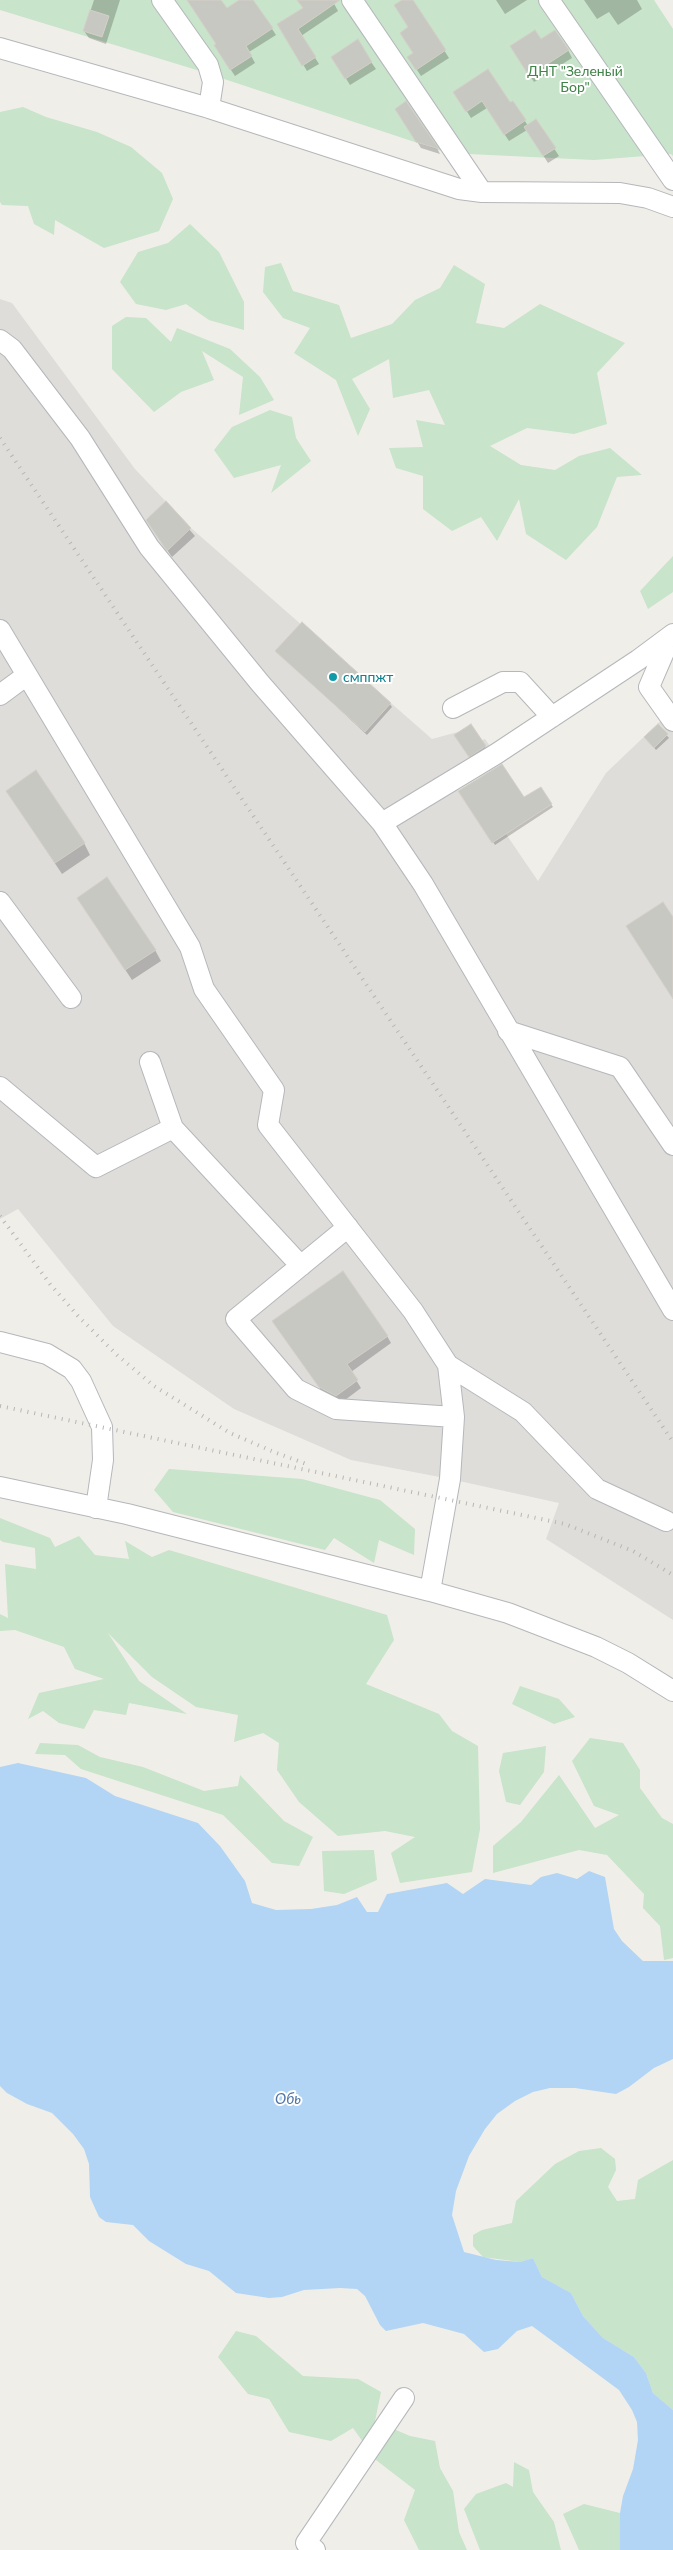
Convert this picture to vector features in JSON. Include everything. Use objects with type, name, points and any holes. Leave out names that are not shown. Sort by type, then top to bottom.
[{"type":"street","points":[[162,0],[208,65],[213,82],[208,108]]},
{"type":"street","points":[[352,0],[482,192]]},
{"type":"street","points":[[549,0],[673,180]]},
{"type":"street","points":[[0,48],[208,108],[459,189],[482,192],[620,193],[648,198],[673,207]]},
{"type":"street","points":[[0,340],[12,349],[80,438],[149,547],[260,683],[382,823],[424,884],[508,1031],[673,1310]]},
{"type":"street","points":[[0,630],[190,947],[204,989],[274,1090],[268,1125],[413,1311],[448,1365],[523,1412],[597,1489],[666,1521]]},
{"type":"street","points":[[382,823],[552,717],[673,634]]},
{"type":"street","points":[[673,634],[649,687],[673,721]]},
{"type":"street","points":[[0,695],[27,675]]},
{"type":"street","points":[[453,708],[503,682],[520,682],[552,717]]},
{"type":"street","points":[[0,902],[71,998]]},
{"type":"street","points":[[508,1031],[620,1067],[673,1145]]},
{"type":"street","points":[[150,1062],[173,1128],[301,1266]]},
{"type":"street","points":[[0,1087],[96,1168],[173,1128]]},
{"type":"street","points":[[348,1227],[236,1319],[296,1389],[336,1409],[454,1417]]},
{"type":"street","points":[[0,1342],[47,1354],[72,1369],[81,1381],[102,1427],[103,1460],[96,1508]]},
{"type":"street","points":[[430,1591],[450,1479],[454,1417],[448,1365]]},
{"type":"street","points":[[0,1487],[96,1508],[430,1591],[508,1613],[588,1644],[628,1663],[673,1691]]},
{"type":"street","points":[[315,2550],[306,2543],[404,2398]]},
{"type":"shaded area","points":[[0,299],[12,303],[135,469],[191,528],[432,739],[458,732],[471,724],[482,740],[485,739],[499,759],[456,788],[492,842],[506,834],[538,881],[606,773],[673,709],[673,1620],[546,1539],[559,1503],[351,1460],[234,1409],[113,1326],[18,1209],[0,1219]]},
{"type":"green space","name":"ДНТ \"Зеленый Бор\"","points":[[0,0],[654,0],[673,29],[673,156],[671,154],[594,160],[448,153],[200,71],[0,10]]},
{"type":"green space","points":[[23,107],[46,117],[97,132],[131,147],[162,173],[173,199],[159,231],[104,248],[55,220],[54,235],[34,224],[28,206],[2,205],[0,202],[0,112]]},
{"type":"green space","points":[[190,224],[219,252],[244,302],[244,330],[209,320],[186,304],[166,310],[136,304],[120,282],[138,252],[168,243]]},
{"type":"green space","points":[[281,263],[293,291],[339,305],[351,338],[392,324],[415,300],[440,288],[454,265],[485,284],[476,323],[504,328],[540,304],[625,343],[597,373],[607,424],[574,434],[527,428],[490,446],[521,465],[555,470],[579,456],[610,448],[642,475],[617,477],[597,527],[566,560],[526,534],[519,499],[497,541],[481,517],[452,531],[423,509],[423,476],[396,468],[389,448],[423,447],[416,420],[445,425],[429,390],[393,398],[389,359],[352,379],[370,409],[358,436],[336,380],[294,353],[310,328],[283,318],[263,292],[265,267]]},
{"type":"green space","points":[[126,317],[146,318],[171,342],[177,328],[230,349],[260,377],[274,400],[239,415],[243,377],[202,351],[214,380],[181,392],[154,412],[112,369],[112,326]]},
{"type":"green space","points":[[270,410],[292,417],[296,438],[311,461],[271,493],[281,465],[234,478],[214,450],[232,427]]},
{"type":"green space","points":[[673,556],[673,592],[648,609],[640,591]]},
{"type":"green space","points":[[169,1469],[302,1479],[380,1500],[415,1529],[414,1555],[379,1540],[374,1563],[334,1538],[325,1550],[173,1512],[154,1490]]},
{"type":"green space","points":[[0,1518],[50,1538],[55,1547],[79,1536],[95,1555],[129,1559],[125,1541],[152,1557],[169,1550],[387,1615],[394,1640],[366,1684],[439,1714],[452,1731],[478,1746],[480,1829],[472,1872],[400,1883],[391,1853],[415,1837],[385,1831],[338,1836],[299,1802],[277,1770],[279,1743],[263,1733],[234,1742],[238,1715],[196,1707],[152,1677],[108,1633],[139,1681],[187,1714],[129,1703],[126,1715],[94,1710],[84,1729],[59,1723],[43,1711],[28,1719],[39,1693],[104,1679],[75,1669],[64,1647],[15,1630],[0,1631],[0,1614],[8,1618],[5,1564],[36,1569],[35,1548],[0,1540]]},
{"type":"green space","points":[[520,1686],[559,1699],[575,1717],[554,1724],[512,1704]]},
{"type":"green space","points":[[590,1738],[623,1743],[640,1770],[640,1788],[662,1818],[673,1824],[673,1958],[664,1960],[660,1926],[643,1908],[644,1894],[607,1855],[579,1850],[493,1873],[493,1846],[521,1822],[559,1775],[595,1828],[619,1815],[594,1806],[572,1761]]},
{"type":"green space","points":[[40,1743],[78,1745],[100,1757],[143,1767],[204,1791],[238,1786],[240,1775],[284,1821],[313,1837],[299,1866],[272,1863],[223,1815],[81,1769],[65,1755],[35,1754]]},
{"type":"green space","points":[[546,1746],[544,1772],[520,1805],[506,1802],[499,1771],[503,1753]]},
{"type":"green space","points":[[374,1850],[377,1880],[344,1894],[324,1891],[322,1851]]},
{"type":"green space","points":[[601,2148],[615,2159],[616,2170],[608,2187],[617,2201],[635,2199],[638,2180],[673,2160],[673,2410],[653,2393],[646,2373],[634,2357],[603,2338],[583,2316],[571,2293],[542,2277],[533,2258],[520,2262],[483,2257],[473,2246],[473,2235],[482,2230],[512,2223],[516,2201],[555,2164],[579,2151]]},
{"type":"green space","points":[[236,2331],[256,2336],[303,2376],[358,2379],[381,2392],[375,2421],[410,2436],[435,2441],[440,2468],[453,2491],[459,2532],[467,2550],[419,2550],[404,2520],[415,2490],[376,2460],[353,2428],[331,2441],[289,2432],[269,2399],[248,2394],[218,2357]]},
{"type":"green space","points":[[514,2462],[529,2470],[533,2492],[554,2522],[561,2550],[480,2550],[464,2509],[476,2494],[506,2483],[513,2487]]},
{"type":"green space","points":[[584,2504],[620,2513],[620,2550],[579,2550],[563,2514]]},
{"type":"water","name":"Обь","points":[[18,1763],[86,1778],[115,1796],[198,1823],[220,1846],[245,1881],[252,1903],[276,1910],[311,1909],[337,1905],[357,1897],[367,1912],[378,1912],[387,1894],[447,1883],[463,1894],[485,1879],[531,1885],[541,1877],[557,1873],[577,1879],[589,1871],[605,1877],[614,1929],[622,1941],[643,1961],[673,1961],[673,2059],[654,2068],[629,2087],[616,2094],[575,2088],[550,2088],[533,2092],[515,2101],[497,2114],[485,2129],[469,2156],[456,2191],[452,2215],[464,2252],[496,2260],[520,2262],[533,2258],[542,2277],[571,2293],[583,2316],[603,2338],[634,2357],[646,2373],[653,2393],[673,2410],[673,2550],[620,2550],[620,2513],[623,2496],[633,2469],[638,2440],[637,2422],[632,2410],[619,2390],[532,2326],[517,2331],[498,2349],[484,2352],[464,2334],[423,2323],[386,2331],[380,2325],[365,2296],[357,2289],[304,2290],[282,2297],[269,2298],[236,2293],[209,2271],[186,2264],[149,2241],[133,2225],[106,2222],[99,2217],[90,2197],[89,2164],[84,2149],[73,2134],[52,2113],[27,2104],[7,2093],[0,2086],[0,1767]]},
{"type":"building","points":[[187,0],[221,0],[227,8],[239,0],[253,0],[273,28],[246,46],[252,56],[230,70],[214,45],[216,44]]},
{"type":"building","points":[[297,0],[340,0],[298,29],[316,57],[302,66],[277,24],[303,8]]},
{"type":"building","points":[[402,0],[413,0],[446,50],[416,70],[407,57],[413,53],[400,33],[408,27],[394,5]]},
{"type":"building","points":[[90,10],[109,16],[102,37],[83,31]]},
{"type":"building","points":[[535,30],[541,39],[555,30],[569,50],[529,76],[510,46]]},
{"type":"building","points":[[358,39],[372,62],[345,79],[331,57]]},
{"type":"building","points":[[488,69],[510,102],[513,101],[526,120],[504,135],[482,101],[466,112],[453,92]]},
{"type":"building","points":[[406,101],[439,149],[416,142],[395,109]]},
{"type":"building","points":[[536,119],[556,148],[543,156],[524,127]]},
{"type":"building","points":[[166,501],[191,528],[167,551],[146,520]]},
{"type":"building","name":"смппжт","points":[[302,622],[391,703],[365,732],[275,651]]},
{"type":"building","points":[[471,724],[486,746],[469,757],[454,735]]},
{"type":"building","points":[[658,724],[668,734],[654,748],[644,737]]},
{"type":"building","points":[[502,764],[524,797],[541,787],[552,804],[492,843],[458,791]]},
{"type":"building","points":[[36,770],[85,843],[55,863],[6,791]]},
{"type":"building","points":[[107,877],[156,950],[125,970],[77,898]]},
{"type":"building","points":[[663,902],[673,917],[673,999],[626,926]]},
{"type":"building","points":[[343,1271],[388,1336],[347,1364],[358,1380],[336,1396],[319,1387],[272,1321]]},
{"type":"railway","points":[[0,438],[673,1442]]},
{"type":"railway","points":[[0,1216],[50,1284],[78,1316],[117,1355],[154,1386],[230,1433],[309,1465]]},
{"type":"railway","points":[[0,1406],[565,1524],[633,1551],[673,1575]]},
{"type":"place","name":"смппжт","points":[[333,677]]}]
